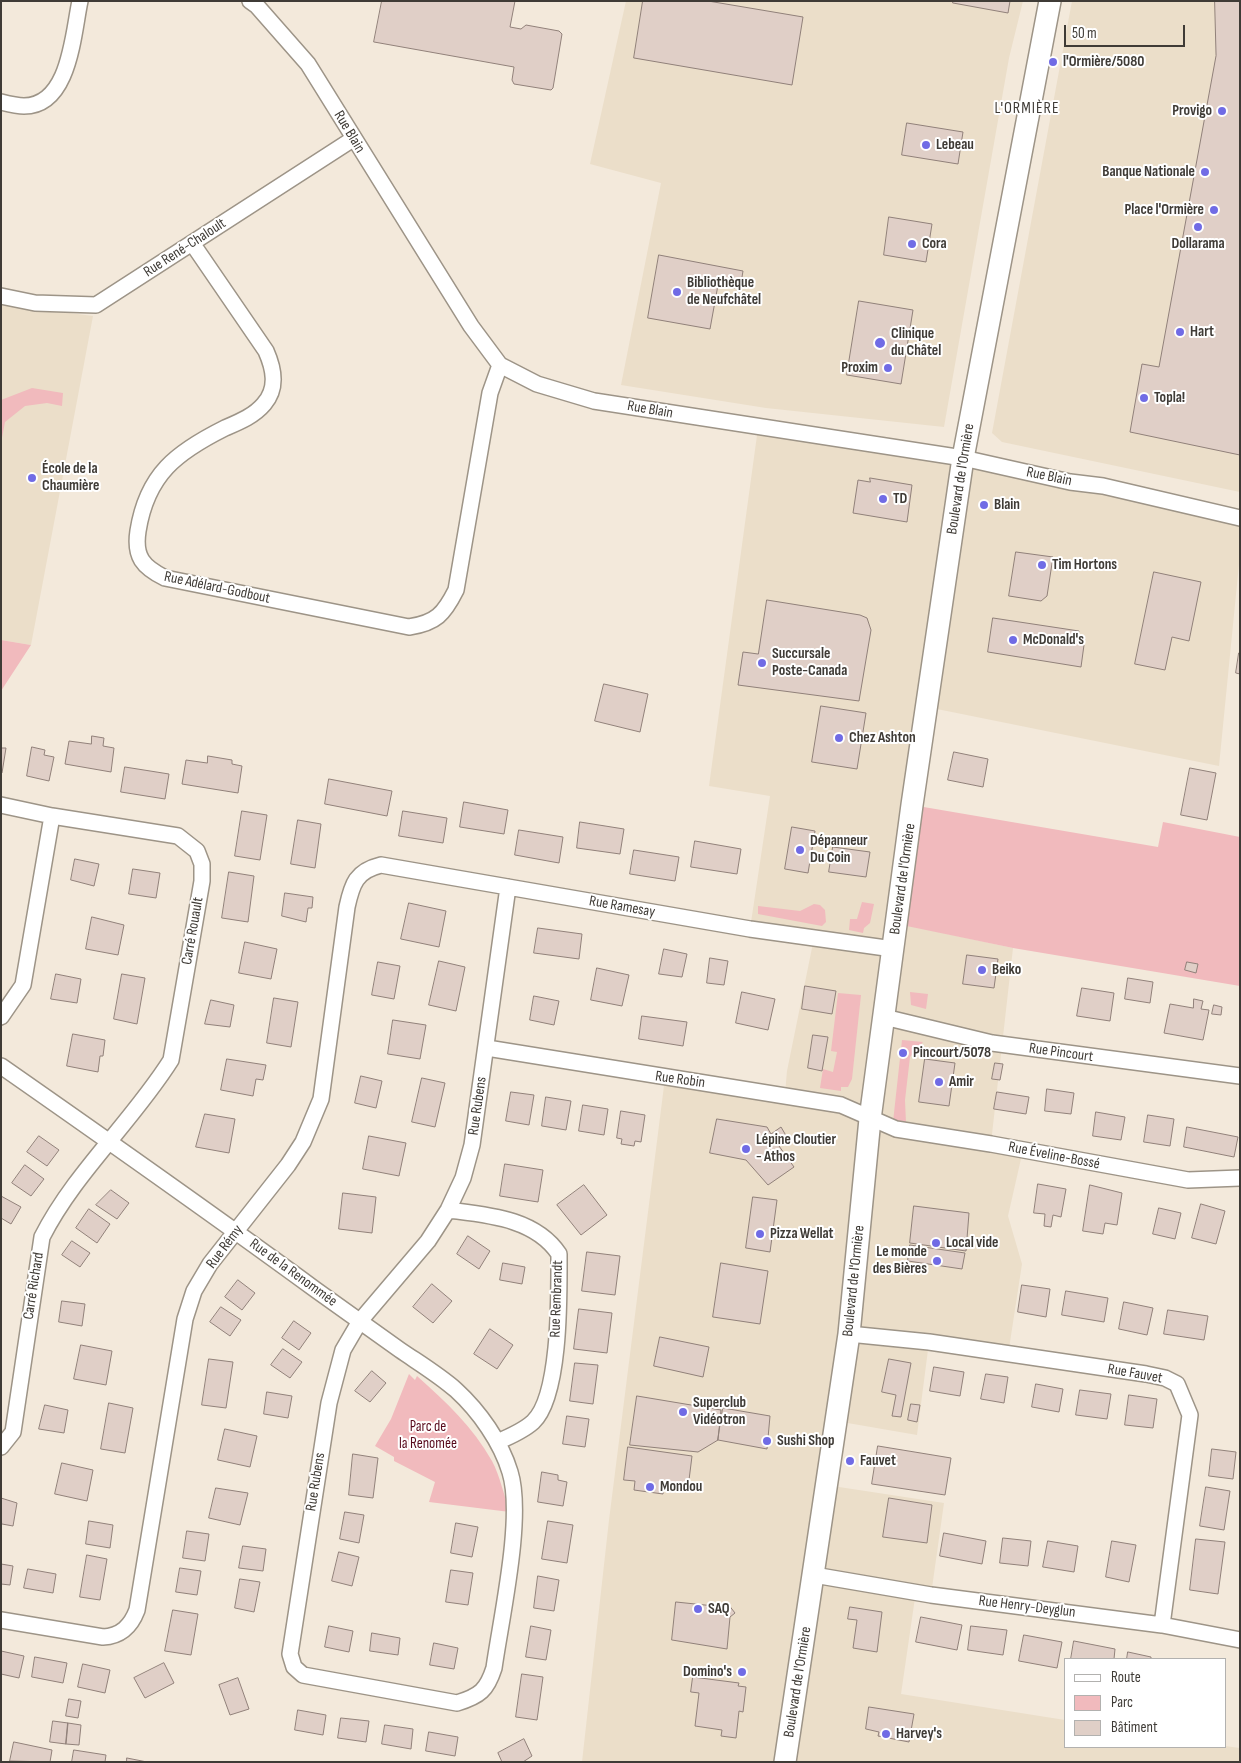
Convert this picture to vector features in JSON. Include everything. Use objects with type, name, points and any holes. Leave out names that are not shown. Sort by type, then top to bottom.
[{"type":"main road","name":"Boulevard de l'Ormière","points":[[785,1762],[849,1334],[870,1119],[964,458],[1050,1]]},
{"type":"street","points":[[1,102],[26,106],[40,102],[57,88],[65,74],[80,1]]},
{"type":"street","name":"Rue Blain","points":[[250,1],[258,6],[308,64],[471,326],[500,365],[537,384],[594,401],[964,458],[1070,482],[1102,486],[1240,518]]},
{"type":"street","name":"Rue René-Chaloult","points":[[1,296],[35,303],[96,305],[353,139]]},
{"type":"street","name":"Rue Adélard-Godbout","points":[[192,243],[266,351],[274,369],[273,388],[265,403],[254,415],[194,444],[178,455],[162,471],[150,493],[136,542],[139,556],[147,569],[165,578],[409,627],[425,625],[439,617],[448,606],[456,590],[490,394],[500,365]]},
{"type":"street","name":"Carré Rouault","points":[[1,805],[52,816],[178,836],[197,851],[202,864],[202,881],[171,1060],[158,1082],[109,1141]]},
{"type":"street","points":[[1,1017],[23,985],[52,816]]},
{"type":"street","name":"Rue Ramesay","points":[[356,878],[366,868],[381,865],[750,930],[893,949]]},
{"type":"street","name":"Rue Rémy","points":[[1,1620],[103,1637],[112,1637],[126,1629],[132,1622],[137,1610],[185,1318],[194,1291],[210,1264],[288,1165],[303,1142],[321,1099],[347,907],[356,878]]},
{"type":"street","name":"Rue Rubens","points":[[497,1442],[510,1472],[514,1501],[514,1534],[494,1668],[488,1684],[478,1695],[457,1703],[303,1675],[294,1667],[290,1654],[291,1639],[327,1413],[343,1350],[360,1321],[428,1241],[448,1210],[463,1178],[472,1145],[508,887]]},
{"type":"street","name":"Rue Pincourt","points":[[884,1017],[992,1044],[1240,1076]]},
{"type":"street","name":"Rue Robin","points":[[486,1048],[841,1104],[870,1119]]},
{"type":"street","name":"Rue de la Renommée","points":[[1,1066],[109,1141],[456,1391],[478,1415],[497,1442]]},
{"type":"street","name":"Rue Éveline-Bossé","points":[[870,1119],[896,1129],[991,1144],[1188,1180],[1240,1178]]},
{"type":"street","name":"Carré Richard","points":[[1,1447],[13,1432],[42,1237],[54,1214],[109,1141]]},
{"type":"street","name":"Rue Rembrandt","points":[[448,1210],[490,1216],[537,1230],[550,1240],[559,1254],[554,1369],[545,1406],[534,1422],[518,1433],[497,1442]]},
{"type":"street","name":"Rue Fauvet","points":[[849,1334],[929,1342],[1146,1374],[1165,1378],[1177,1384],[1190,1415],[1162,1625]]},
{"type":"street","name":"Rue Henry-Deyglun","points":[[814,1575],[931,1595],[1162,1625],[1240,1640]]},
{"type":"shaded area","points":[[626,1],[1023,1],[1009,58],[944,427],[766,408],[621,385],[661,183],[590,164]]},
{"type":"shaded area","points":[[1072,1],[1240,1],[1240,492],[1002,442],[992,433]]},
{"type":"shaded area","name":"École de la Chaumière","points":[[1,304],[93,316],[31,645],[1,640]]},
{"type":"shaded area","points":[[758,428],[963,458],[1240,518],[1240,554],[1219,766],[927,707],[897,923],[1013,948],[991,1143],[1023,1150],[1008,1216],[1022,1264],[1008,1355],[929,1342],[917,1435],[836,1421],[826,1485],[944,1503],[931,1595],[916,1591],[901,1694],[1064,1720],[1064,1748],[1226,1748],[1226,1746],[1240,1748],[1240,1762],[582,1762],[609,1520],[665,1078],[785,1094],[787,1071],[814,938],[750,929],[770,796],[709,786]]},
{"type":"green space","points":[[32,388],[63,393],[62,406],[47,403],[25,406],[5,422],[1,443],[1,400]]},
{"type":"green space","points":[[1,640],[31,645],[1,691]]},
{"type":"green space","points":[[912,805],[1158,847],[1163,822],[1240,837],[1240,986],[1013,948],[897,924]]},
{"type":"green space","points":[[862,902],[874,904],[870,923],[864,928],[863,933],[849,930],[850,919],[857,919]]},
{"type":"green space","points":[[814,904],[820,905],[825,910],[826,922],[822,926],[758,914],[758,906],[800,911]]},
{"type":"green space","points":[[910,992],[928,994],[926,1009],[911,1005]]},
{"type":"green space","points":[[838,993],[861,995],[852,1079],[848,1087],[841,1087],[841,1091],[820,1088],[823,1069],[833,1072],[837,1052],[831,1051]]},
{"type":"green space","points":[[902,1040],[923,1042],[910,1057],[905,1100],[906,1123],[893,1122]]},
{"type":"green space","name":"Parc de la Renomée","points":[[409,1374],[415,1380],[417,1376],[438,1395],[458,1415],[485,1449],[495,1467],[510,1512],[429,1502],[435,1482],[394,1461],[394,1457],[375,1446],[391,1419]]},
{"type":"building","points":[[382,1],[515,1],[510,27],[521,29],[526,25],[559,31],[562,34],[553,88],[551,90],[514,84],[512,80],[514,67],[374,42]]},
{"type":"building","points":[[643,1],[708,1],[803,17],[792,85],[634,58]]},
{"type":"building","points":[[953,1],[1010,1],[1008,13],[953,3]]},
{"type":"building","name":"Place l'Ormière","points":[[1215,1],[1240,1],[1240,455],[1130,432],[1142,364],[1159,367],[1216,56]]},
{"type":"building","points":[[907,123],[963,132],[958,164],[902,155]]},
{"type":"building","points":[[889,217],[932,224],[926,262],[884,255]]},
{"type":"building","points":[[659,255],[743,271],[740,289],[718,285],[710,329],[648,318]]},
{"type":"building","name":"Clinique du Châtel","points":[[859,301],[913,310],[901,384],[847,375]]},
{"type":"building","name":"TD","points":[[870,478],[912,485],[907,522],[853,513],[858,480],[870,482]]},
{"type":"building","points":[[1016,552],[1053,557],[1047,596],[1041,601],[1009,596]]},
{"type":"building","points":[[1154,572],[1201,582],[1189,641],[1172,637],[1165,670],[1135,664]]},
{"type":"building","points":[[767,600],[860,615],[867,618],[871,630],[859,701],[738,685],[743,652],[758,654]]},
{"type":"building","points":[[993,618],[1079,631],[1077,642],[1084,645],[1081,667],[988,652]]},
{"type":"building","points":[[1240,653],[1240,674],[1236,673]]},
{"type":"building","points":[[604,684],[648,694],[640,732],[595,721]]},
{"type":"building","name":"Chez Ashton","points":[[821,706],[866,713],[857,769],[812,762]]},
{"type":"building","points":[[92,736],[104,738],[103,746],[114,748],[111,772],[65,764],[69,741],[91,744]]},
{"type":"building","points":[[32,747],[45,750],[44,755],[54,757],[49,781],[27,776]]},
{"type":"building","points":[[1,748],[6,748],[2,773],[1,773]]},
{"type":"building","points":[[954,752],[988,759],[983,787],[948,780]]},
{"type":"building","points":[[208,756],[232,760],[232,764],[242,766],[238,793],[182,784],[186,760],[207,763]]},
{"type":"building","points":[[125,767],[169,774],[165,799],[121,792]]},
{"type":"building","points":[[1190,768],[1216,773],[1207,820],[1181,815]]},
{"type":"building","points":[[329,779],[392,791],[387,816],[325,804]]},
{"type":"building","points":[[464,802],[508,810],[504,834],[460,827]]},
{"type":"building","points":[[242,811],[267,815],[260,860],[235,856]]},
{"type":"building","points":[[403,811],[447,818],[443,843],[399,836]]},
{"type":"building","points":[[298,820],[321,824],[315,868],[291,864]]},
{"type":"building","points":[[580,822],[624,829],[620,854],[577,848]]},
{"type":"building","name":"Dépanneur Du Coin","points":[[792,827],[815,831],[808,873],[785,869]]},
{"type":"building","points":[[519,830],[563,837],[559,863],[515,855]]},
{"type":"building","points":[[695,841],[741,849],[737,874],[691,867]]},
{"type":"building","points":[[833,847],[870,852],[866,877],[829,872]]},
{"type":"building","points":[[634,850],[679,857],[675,881],[630,874]]},
{"type":"building","points":[[75,859],[99,864],[94,886],[71,880]]},
{"type":"building","points":[[133,869],[160,873],[156,898],[129,894]]},
{"type":"building","points":[[229,872],[254,876],[248,922],[222,918]]},
{"type":"building","points":[[285,893],[313,897],[312,908],[308,908],[306,922],[282,916]]},
{"type":"building","points":[[409,903],[446,911],[439,947],[401,939]]},
{"type":"building","points":[[92,917],[124,925],[118,955],[86,949]]},
{"type":"building","points":[[538,928],[582,934],[579,959],[534,953]]},
{"type":"building","points":[[245,942],[277,949],[271,979],[239,973]]},
{"type":"building","points":[[664,949],[687,954],[682,977],[659,974]]},
{"type":"building","points":[[967,955],[998,959],[994,988],[963,984]]},
{"type":"building","points":[[710,958],[728,961],[724,985],[707,983]]},
{"type":"building","points":[[439,961],[465,967],[456,1011],[429,1005]]},
{"type":"building","points":[[378,962],[400,966],[394,999],[372,995]]},
{"type":"building","points":[[1187,962],[1198,964],[1196,973],[1185,970]]},
{"type":"building","points":[[597,968],[629,975],[622,1006],[591,1000]]},
{"type":"building","points":[[56,974],[81,979],[77,1003],[51,999]]},
{"type":"building","points":[[122,974],[145,978],[137,1024],[114,1019]]},
{"type":"building","points":[[1128,978],[1153,982],[1150,1003],[1125,999]]},
{"type":"building","points":[[805,986],[836,991],[832,1014],[802,1009]]},
{"type":"building","points":[[1082,988],[1114,993],[1110,1021],[1077,1016]]},
{"type":"building","points":[[742,992],[775,999],[768,1030],[736,1023]]},
{"type":"building","points":[[534,996],[559,1001],[554,1025],[530,1020]]},
{"type":"building","points":[[274,998],[298,1002],[291,1047],[267,1043]]},
{"type":"building","points":[[1194,999],[1203,1001],[1201,1009],[1209,1010],[1203,1040],[1164,1033],[1170,1004],[1193,1008]]},
{"type":"building","points":[[211,1000],[234,1005],[230,1027],[205,1024]]},
{"type":"building","points":[[1214,1005],[1222,1007],[1221,1015],[1212,1014]]},
{"type":"building","points":[[642,1016],[687,1022],[683,1046],[639,1039]]},
{"type":"building","points":[[393,1020],[426,1025],[420,1059],[388,1054]]},
{"type":"building","points":[[73,1034],[105,1040],[98,1072],[67,1066]]},
{"type":"building","points":[[813,1035],[828,1037],[822,1071],[808,1068]]},
{"type":"building","points":[[227,1059],[266,1065],[263,1080],[256,1079],[253,1096],[221,1090]]},
{"type":"building","points":[[925,1059],[955,1063],[949,1106],[919,1102]]},
{"type":"building","points":[[995,1063],[1003,1064],[1000,1080],[992,1079]]},
{"type":"building","points":[[361,1076],[382,1081],[376,1108],[355,1103]]},
{"type":"building","points":[[422,1078],[445,1083],[435,1127],[412,1122]]},
{"type":"building","points":[[1047,1089],[1074,1093],[1071,1114],[1045,1111]]},
{"type":"building","points":[[511,1092],[534,1095],[529,1125],[506,1121]]},
{"type":"building","points":[[997,1092],[1029,1097],[1026,1114],[994,1109]]},
{"type":"building","points":[[546,1097],[571,1101],[566,1130],[542,1126]]},
{"type":"building","points":[[583,1105],[608,1109],[604,1135],[579,1131]]},
{"type":"building","points":[[621,1111],[645,1115],[641,1142],[635,1141],[634,1146],[621,1144],[622,1139],[617,1138]]},
{"type":"building","points":[[1096,1112],[1125,1117],[1121,1140],[1093,1136]]},
{"type":"building","points":[[205,1114],[235,1119],[229,1153],[196,1147]]},
{"type":"building","points":[[1148,1115],[1174,1119],[1170,1146],[1144,1142]]},
{"type":"building","name":"Lépine Cloutier - Athos","points":[[717,1119],[767,1127],[771,1134],[781,1127],[788,1139],[779,1146],[794,1167],[768,1185],[746,1160],[710,1153]]},
{"type":"building","points":[[1187,1127],[1238,1137],[1234,1157],[1184,1147]]},
{"type":"building","points":[[39,1136],[59,1150],[47,1166],[27,1152]]},
{"type":"building","points":[[369,1136],[406,1143],[399,1176],[363,1169]]},
{"type":"building","points":[[505,1164],[543,1170],[538,1202],[500,1196]]},
{"type":"building","points":[[25,1165],[44,1179],[31,1196],[12,1183]]},
{"type":"building","points":[[1038,1184],[1066,1189],[1061,1217],[1053,1215],[1051,1227],[1044,1226],[1045,1214],[1034,1213]]},
{"type":"building","points":[[584,1185],[607,1215],[581,1235],[557,1205]]},
{"type":"building","points":[[1090,1185],[1122,1193],[1117,1225],[1105,1223],[1103,1234],[1083,1231]]},
{"type":"building","points":[[111,1190],[129,1203],[117,1219],[96,1205]]},
{"type":"building","points":[[343,1193],[376,1197],[372,1233],[339,1229]]},
{"type":"building","points":[[1,1196],[21,1207],[11,1224],[1,1218]]},
{"type":"building","points":[[753,1197],[777,1200],[770,1252],[746,1248]]},
{"type":"building","points":[[1201,1204],[1225,1211],[1216,1244],[1192,1238]]},
{"type":"building","points":[[914,1206],[969,1213],[966,1251],[910,1243]]},
{"type":"building","points":[[1159,1208],[1181,1213],[1175,1239],[1153,1234]]},
{"type":"building","points":[[89,1209],[110,1224],[97,1243],[76,1228]]},
{"type":"building","points":[[468,1236],[490,1251],[479,1269],[457,1254]]},
{"type":"building","points":[[72,1241],[90,1253],[80,1267],[62,1255]]},
{"type":"building","points":[[910,1245],[965,1253],[962,1269],[908,1261]]},
{"type":"building","points":[[587,1252],[620,1256],[615,1295],[582,1291]]},
{"type":"building","points":[[503,1263],[525,1267],[522,1284],[500,1280]]},
{"type":"building","points":[[721,1263],[768,1271],[760,1324],[713,1317]]},
{"type":"building","points":[[238,1280],[255,1293],[242,1310],[225,1297]]},
{"type":"building","points":[[432,1284],[452,1301],[433,1323],[413,1307]]},
{"type":"building","points":[[1022,1285],[1050,1289],[1046,1317],[1018,1312]]},
{"type":"building","points":[[1066,1291],[1108,1298],[1104,1322],[1062,1315]]},
{"type":"building","points":[[62,1301],[85,1304],[82,1326],[59,1322]]},
{"type":"building","points":[[1124,1302],[1153,1308],[1147,1335],[1119,1329]]},
{"type":"building","points":[[221,1307],[241,1320],[230,1336],[210,1322]]},
{"type":"building","points":[[579,1309],[612,1313],[607,1353],[574,1349]]},
{"type":"building","points":[[1168,1310],[1208,1316],[1204,1340],[1164,1334]]},
{"type":"building","points":[[294,1321],[311,1333],[299,1350],[282,1338]]},
{"type":"building","points":[[490,1329],[513,1345],[497,1369],[474,1354]]},
{"type":"building","points":[[660,1337],[709,1347],[703,1377],[654,1366]]},
{"type":"building","points":[[81,1345],[112,1351],[106,1385],[74,1379]]},
{"type":"building","points":[[283,1349],[302,1362],[290,1378],[271,1365]]},
{"type":"building","points":[[209,1359],[233,1362],[226,1408],[202,1405]]},
{"type":"building","points":[[889,1359],[911,1363],[901,1417],[892,1416],[896,1395],[882,1392]]},
{"type":"building","points":[[575,1363],[598,1365],[593,1404],[570,1401]]},
{"type":"building","points":[[934,1367],[964,1372],[960,1396],[930,1391]]},
{"type":"building","points":[[372,1371],[386,1383],[370,1402],[355,1391]]},
{"type":"building","points":[[986,1374],[1008,1377],[1004,1403],[981,1399]]},
{"type":"building","points":[[1036,1384],[1063,1389],[1059,1412],[1032,1407]]},
{"type":"building","points":[[1080,1390],[1111,1394],[1107,1419],[1076,1415]]},
{"type":"building","points":[[267,1392],[292,1396],[288,1418],[264,1414]]},
{"type":"building","points":[[1129,1395],[1157,1399],[1153,1428],[1125,1425]]},
{"type":"building","points":[[637,1396],[721,1410],[718,1440],[698,1452],[630,1445]]},
{"type":"building","points":[[109,1403],[133,1408],[125,1453],[101,1449]]},
{"type":"building","points":[[911,1404],[920,1405],[917,1422],[908,1420]]},
{"type":"building","points":[[45,1405],[68,1410],[64,1433],[39,1429]]},
{"type":"building","points":[[723,1408],[770,1416],[767,1449],[718,1440]]},
{"type":"building","points":[[567,1416],[589,1419],[585,1447],[563,1444]]},
{"type":"building","points":[[225,1429],[257,1436],[250,1467],[218,1460]]},
{"type":"building","points":[[878,1446],[951,1458],[945,1495],[872,1484]]},
{"type":"building","points":[[628,1447],[692,1456],[688,1488],[664,1485],[663,1494],[634,1490],[635,1481],[624,1480]]},
{"type":"building","points":[[1212,1449],[1236,1452],[1233,1479],[1209,1476]]},
{"type":"building","points":[[353,1454],[378,1458],[373,1498],[349,1495]]},
{"type":"building","points":[[62,1463],[93,1470],[87,1501],[55,1494]]},
{"type":"building","points":[[542,1472],[558,1475],[558,1480],[567,1482],[563,1506],[538,1502]]},
{"type":"building","points":[[1206,1487],[1230,1491],[1224,1530],[1200,1526]]},
{"type":"building","points":[[216,1488],[248,1493],[240,1525],[209,1518]]},
{"type":"building","points":[[1,1498],[17,1503],[13,1526],[2,1524]]},
{"type":"building","points":[[889,1498],[932,1505],[927,1543],[883,1537]]},
{"type":"building","points":[[345,1512],[364,1515],[359,1543],[340,1539]]},
{"type":"building","points":[[89,1521],[113,1525],[110,1548],[86,1544]]},
{"type":"building","points":[[548,1521],[573,1525],[567,1563],[542,1559]]},
{"type":"building","points":[[456,1523],[478,1527],[472,1557],[451,1553]]},
{"type":"building","points":[[187,1531],[209,1534],[205,1561],[183,1558]]},
{"type":"building","points":[[944,1533],[986,1541],[982,1564],[940,1556]]},
{"type":"building","points":[[1003,1538],[1031,1541],[1028,1566],[1000,1563]]},
{"type":"building","points":[[1196,1539],[1225,1542],[1218,1594],[1190,1590]]},
{"type":"building","points":[[1048,1541],[1078,1546],[1074,1572],[1043,1567]]},
{"type":"building","points":[[1112,1541],[1136,1545],[1129,1582],[1106,1577]]},
{"type":"building","points":[[243,1546],[266,1549],[263,1571],[239,1568]]},
{"type":"building","points":[[339,1552],[359,1557],[352,1586],[332,1581]]},
{"type":"building","points":[[87,1555],[107,1559],[100,1600],[80,1597]]},
{"type":"building","points":[[1,1564],[13,1566],[10,1585],[1,1584]]},
{"type":"building","points":[[180,1568],[201,1571],[197,1595],[176,1592]]},
{"type":"building","points":[[28,1569],[56,1574],[53,1593],[24,1588]]},
{"type":"building","points":[[451,1570],[473,1573],[468,1605],[446,1602]]},
{"type":"building","points":[[538,1576],[559,1580],[554,1611],[534,1608]]},
{"type":"building","points":[[240,1579],[260,1582],[254,1612],[235,1608]]},
{"type":"building","points":[[676,1602],[724,1607],[728,1604],[735,1613],[730,1617],[727,1649],[672,1640]]},
{"type":"building","points":[[850,1607],[882,1612],[877,1652],[853,1648],[857,1620],[848,1619]]},
{"type":"building","points":[[173,1610],[198,1614],[191,1655],[165,1651]]},
{"type":"building","points":[[921,1617],[962,1625],[957,1650],[916,1642]]},
{"type":"building","points":[[329,1626],[353,1631],[349,1652],[325,1647]]},
{"type":"building","points":[[531,1626],[551,1630],[546,1660],[526,1657]]},
{"type":"building","points":[[971,1626],[1007,1630],[1003,1655],[968,1650]]},
{"type":"building","points":[[372,1633],[400,1638],[398,1655],[370,1651]]},
{"type":"building","points":[[1024,1635],[1062,1642],[1057,1668],[1019,1661]]},
{"type":"building","points":[[1074,1641],[1115,1649],[1114,1658],[1071,1658]]},
{"type":"building","points":[[434,1643],[458,1648],[454,1669],[430,1665]]},
{"type":"building","points":[[1,1651],[24,1656],[19,1678],[1,1674]]},
{"type":"building","points":[[1128,1652],[1151,1657],[1151,1658],[1127,1658]]},
{"type":"building","points":[[35,1657],[67,1663],[63,1683],[32,1677]]},
{"type":"building","points":[[164,1663],[174,1683],[145,1698],[134,1678]]},
{"type":"building","points":[[83,1664],[110,1670],[105,1693],[78,1687]]},
{"type":"building","points":[[522,1674],[543,1677],[537,1720],[516,1717]]},
{"type":"building","points":[[693,1677],[739,1683],[738,1686],[746,1687],[743,1712],[739,1711],[736,1738],[721,1736],[722,1730],[695,1726],[699,1693],[691,1692]]},
{"type":"building","points":[[238,1678],[249,1709],[230,1715],[219,1685]]},
{"type":"building","points":[[69,1699],[81,1701],[78,1718],[66,1716]]},
{"type":"building","points":[[869,1707],[914,1714],[909,1742],[878,1736],[879,1732],[866,1729]]},
{"type":"building","points":[[298,1710],[326,1715],[323,1735],[295,1730]]},
{"type":"building","points":[[341,1718],[369,1721],[366,1742],[338,1738]]},
{"type":"building","points":[[53,1721],[68,1723],[66,1744],[50,1742]]},
{"type":"building","points":[[68,1723],[81,1725],[79,1745],[66,1744]]},
{"type":"building","points":[[385,1725],[413,1729],[411,1749],[382,1744]]},
{"type":"building","points":[[429,1732],[458,1737],[455,1756],[426,1751]]},
{"type":"building","points":[[524,1739],[532,1756],[523,1762],[502,1762],[498,1753]]},
{"type":"building","points":[[14,1742],[52,1750],[50,1762],[10,1761]]},
{"type":"building","points":[[74,1750],[106,1755],[105,1762],[72,1762]]},
{"type":"building","points":[[127,1758],[147,1762],[127,1762]]},
{"type":"place","name":"l'Ormière/5080","points":[[1053,62]]},
{"type":"place","name":"Provigo","points":[[1222,111]]},
{"type":"place","name":"Lebeau","points":[[926,145]]},
{"type":"place","name":"Banque Nationale","points":[[1205,172]]},
{"type":"place","name":"Place l'Ormière","points":[[1214,210]]},
{"type":"place","name":"Dollarama","points":[[1198,227]]},
{"type":"place","name":"Cora","points":[[912,244]]},
{"type":"place","name":"Bibliothèque de Neufchâtel","points":[[677,292]]},
{"type":"place","name":"Hart","points":[[1180,332]]},
{"type":"place","name":"Clinique du Châtel","points":[[880,343]]},
{"type":"place","name":"Proxim","points":[[888,368]]},
{"type":"place","name":"Topla!","points":[[1144,398]]},
{"type":"place","name":"École de la Chaumière","points":[[32,478]]},
{"type":"place","name":"TD","points":[[883,499]]},
{"type":"place","name":"Blain","points":[[984,505]]},
{"type":"place","name":"Tim Hortons","points":[[1042,565]]},
{"type":"place","name":"McDonald's","points":[[1013,640]]},
{"type":"place","name":"Succursale Poste-Canada","points":[[762,663]]},
{"type":"place","name":"Chez Ashton","points":[[839,738]]},
{"type":"place","name":"Dépanneur Du Coin","points":[[800,850]]},
{"type":"place","name":"Beiko","points":[[982,970]]},
{"type":"place","name":"Pincourt/5078","points":[[903,1053]]},
{"type":"place","name":"Amir","points":[[939,1082]]},
{"type":"place","name":"Lépine Cloutier - Athos","points":[[746,1149]]},
{"type":"place","name":"Pizza Wellat","points":[[760,1234]]},
{"type":"place","name":"Local vide","points":[[936,1243]]},
{"type":"place","name":"Le monde des Bières","points":[[937,1261]]},
{"type":"place","name":"Superclub Vidéotron","points":[[683,1412]]},
{"type":"place","name":"Sushi Shop","points":[[767,1441]]},
{"type":"place","name":"Fauvet","points":[[850,1461]]},
{"type":"place","name":"Mondou","points":[[650,1487]]},
{"type":"place","name":"SAQ","points":[[698,1609]]},
{"type":"place","name":"Domino's","points":[[742,1672]]},
{"type":"place","name":"Harvey's","points":[[886,1734]]},
{"type":"district","name":"L'ORMIÈRE","points":[[1027,109]]}]
